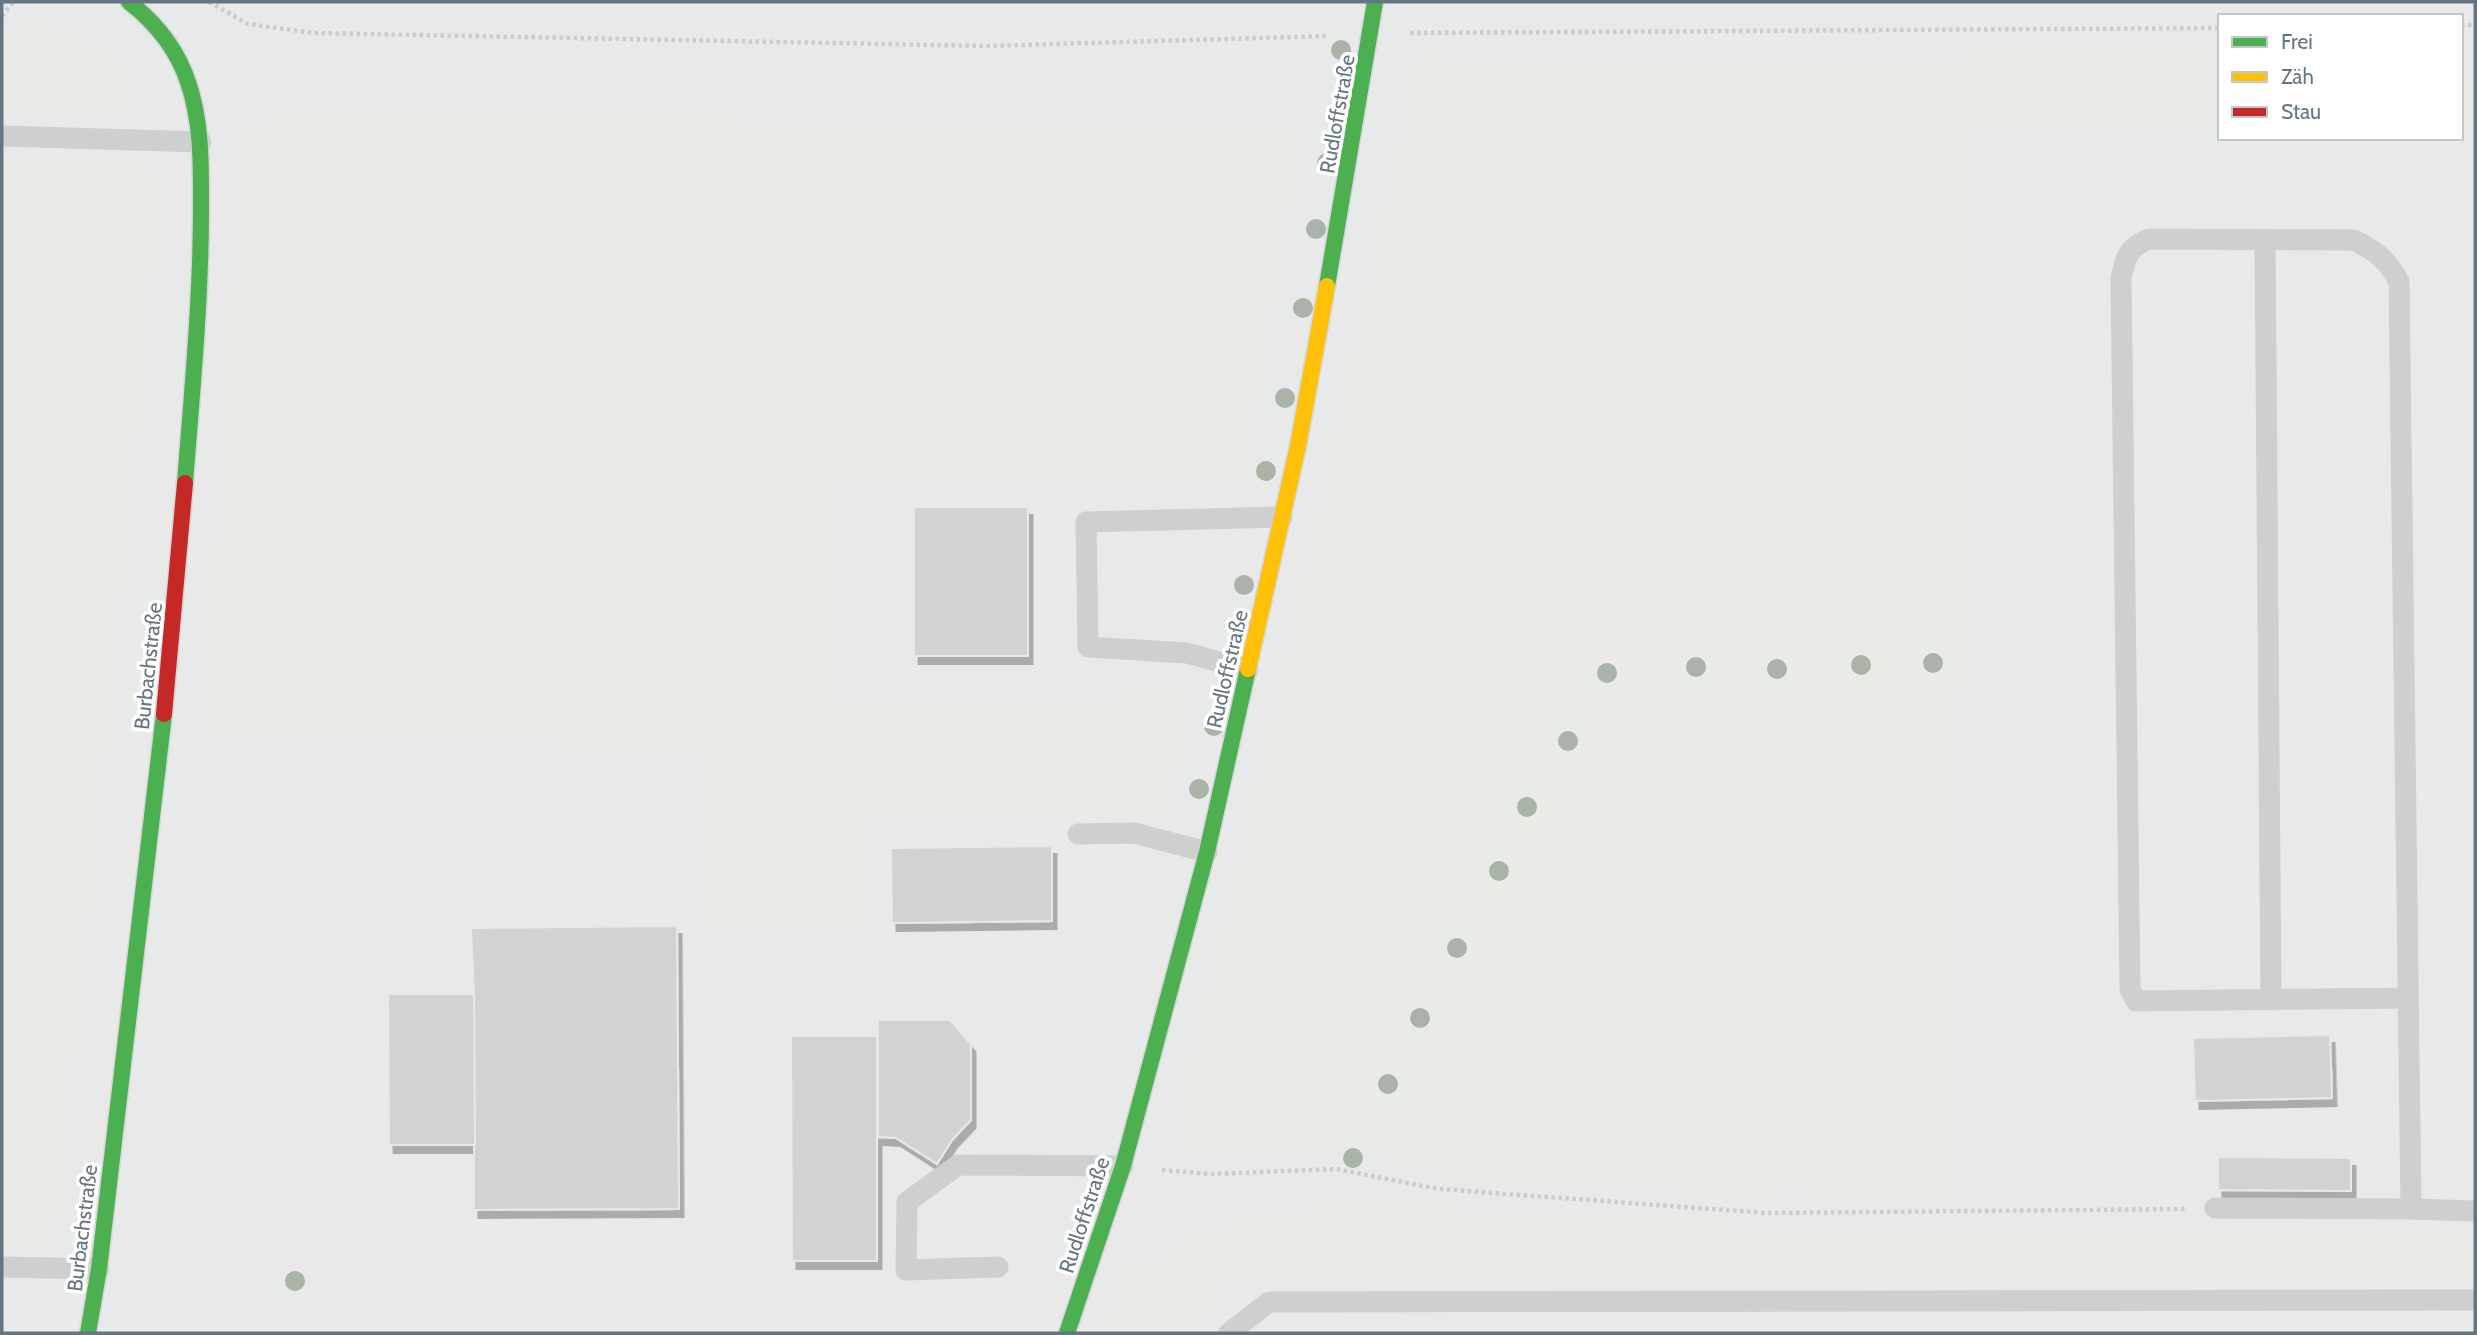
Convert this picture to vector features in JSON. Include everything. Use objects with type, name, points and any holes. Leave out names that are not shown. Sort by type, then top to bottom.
[{"type":"street","name":"Burbachstraße","points":[[88,1333],[99,1269],[170,667],[202,243],[201,142],[186,72],[168,41],[145,13],[130,2]]},
{"type":"street","name":"Rudloffstraße","points":[[1068,1333],[1123,1166],[1207,852],[1305,407],[1372,33],[1375,2]]},
{"type":"lane","points":[[2,136],[201,142]]},
{"type":"lane","points":[[2407,998],[2136,1001],[2130,989],[2121,278],[2127,255],[2137,244],[2149,239],[2354,240],[2376,251],[2390,264],[2399,282],[2411,1209]]},
{"type":"lane","points":[[2265,240],[2271,1000]]},
{"type":"lane","points":[[1248,670],[1187,653],[1088,646],[1086,522],[1282,517]]},
{"type":"lane","points":[[1078,834],[1134,833],[1207,852]]},
{"type":"lane","points":[[998,1267],[906,1270],[906,1202],[958,1165],[1123,1166]]},
{"type":"lane","points":[[2215,1209],[2475,1211]]},
{"type":"lane","points":[[2,1267],[99,1269]]},
{"type":"lane","points":[[1229,1333],[1269,1302],[2475,1300]]},
{"type":"path","points":[[2,16],[13,2]]},
{"type":"path","points":[[209,2],[248,24],[314,33],[988,46],[1335,36]]},
{"type":"path","points":[[1372,33],[2218,28]]},
{"type":"path","points":[[1123,1166],[1210,1174],[1336,1169],[1438,1189],[1766,1213],[2215,1209]]},
{"type":"shaded area","points":[[2,2],[2475,2],[2475,1333],[2,1333]]},
{"type":"shaded area","points":[[19,15],[80,33],[120,63],[138,97],[129,113],[2,110],[2,36],[8,34]]},
{"type":"shaded area","points":[[2218,45],[2218,122],[1966,124],[1959,976],[1951,1200],[1843,1202],[1796,1191],[1743,1197],[1548,1187],[1436,1177],[1354,1148],[1188,1149],[1178,1114],[1283,667],[1418,52],[1595,69]]},
{"type":"shaded area","points":[[2463,66],[2475,66],[2475,120],[2463,120]]},
{"type":"shaded area","points":[[356,110],[1304,131],[1243,480],[837,480],[835,700],[1193,693],[1168,815],[869,816],[863,929],[707,929],[704,747],[202,741],[241,123]]},
{"type":"shaded area","points":[[2,160],[127,162],[163,180],[55,1243],[2,1241]]},
{"type":"shaded area","points":[[1411,1204],[1751,1224],[2475,1230],[2475,1274],[1210,1279],[1209,1333],[1106,1333],[1130,1257],[1167,1260],[1191,1234],[1297,1207]]},
{"type":"building","points":[[914,507],[1028,507],[1028,656],[914,656]]},
{"type":"building","points":[[1052,846],[1052,921],[892,923],[891,848]]},
{"type":"building","points":[[677,926],[679,1209],[474,1210],[474,994],[471,928]]},
{"type":"building","points":[[388,994],[474,994],[475,1145],[389,1145]]},
{"type":"building","points":[[878,1020],[950,1020],[971,1044],[971,1120],[952,1140],[937,1164],[896,1138],[878,1137]]},
{"type":"building","points":[[2330,1035],[2332,1098],[2195,1101],[2193,1038]]},
{"type":"building","points":[[791,1036],[877,1036],[877,1261],[792,1261]]},
{"type":"building","points":[[2218,1157],[2351,1158],[2351,1191],[2218,1190]]},
{"type":"traffic: fast","points":[[129,2],[157,28],[178,59],[193,97],[200,144],[201,242],[185,483]]},
{"type":"traffic: fast","points":[[1327,286],[1375,2]]},
{"type":"traffic: fast","points":[[1067,1333],[1123,1166],[1207,852],[1248,669]]},
{"type":"traffic: fast","points":[[88,1333],[99,1269],[164,714]]},
{"type":"traffic: slow","points":[[1248,669],[1298,446],[1327,286]]},
{"type":"traffic: jam","points":[[164,714],[185,483]]}]
